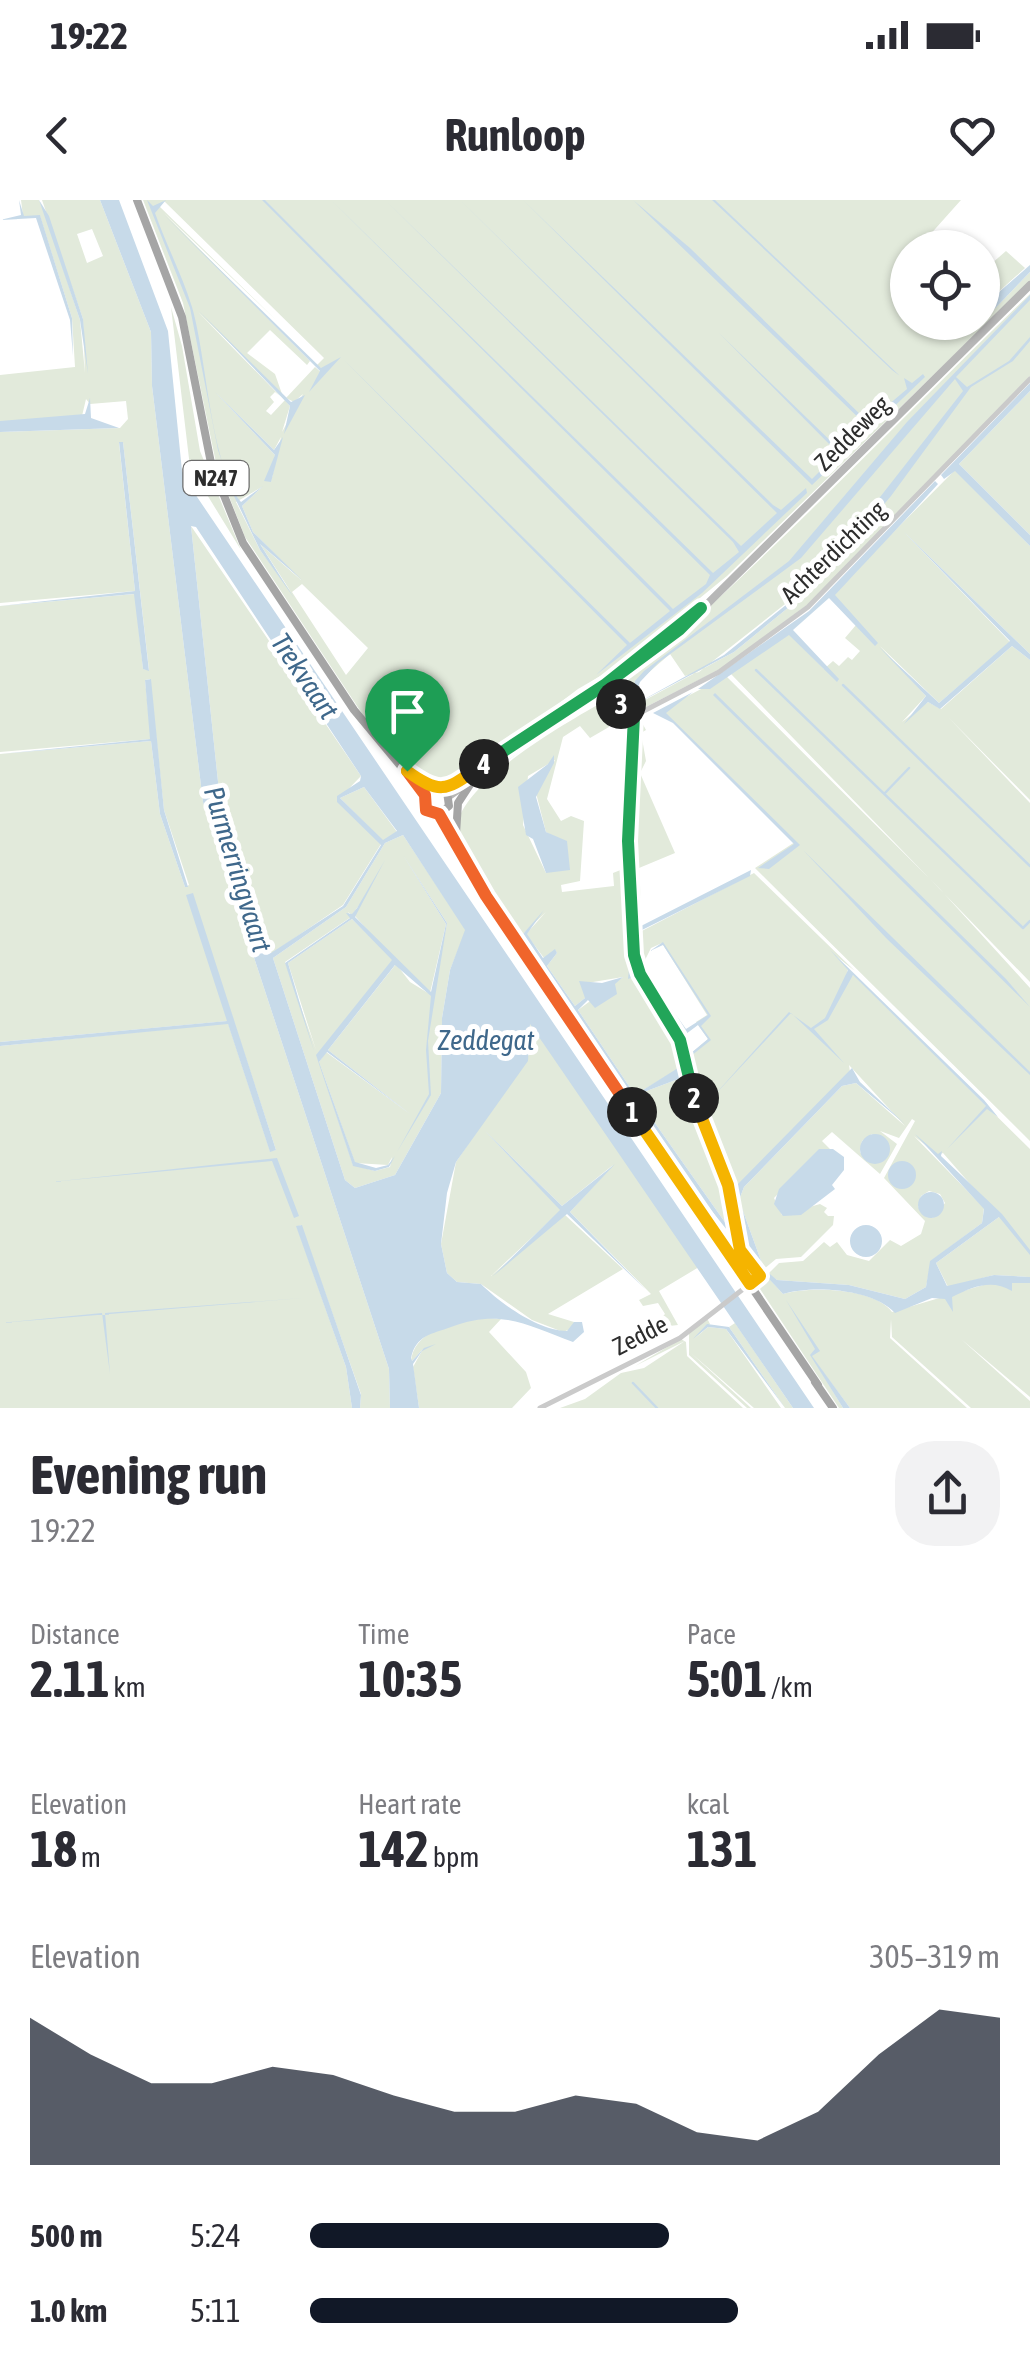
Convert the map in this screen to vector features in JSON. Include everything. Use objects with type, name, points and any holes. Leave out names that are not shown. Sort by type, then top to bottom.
[{"type":"main road","name":"N247","points":[[136,200],[182,316],[211,463],[233,522],[260,573],[333,680],[428,792],[426,810],[442,813],[456,834],[460,849]]},
{"type":"main road","name":"Zeddeweg","points":[[447,793],[474,780],[606,684],[701,608],[1030,285]]},
{"type":"main road","name":"Zeddeweg","points":[[447,793],[606,684]]},
{"type":"main road","points":[[456,834],[458,803],[474,780]]},
{"type":"main road","points":[[428,792],[447,793],[442,813]]},
{"type":"main road","name":"N247","points":[[442,813],[516,940],[686,1191],[711,1221],[718,1238],[833,1408]]},
{"type":"street","name":"Achterdichting","points":[[634,716],[719,672],[808,607],[1030,378]]},
{"type":"street","points":[[606,684],[634,716]]},
{"type":"street","name":"Zedde","points":[[540,1408],[670,1343],[760,1276],[740,1250],[728,1185],[703,1128],[680,1040],[635,962],[628,841],[634,716]]},
{"type":"green space","points":[[21,200],[39,200],[80,320],[85,373],[83,319],[42,200],[100,200],[151,332],[152,386],[203,802],[389,1369],[390,1408],[360,1408],[361,1394],[301,1225],[297,1227],[346,1367],[352,1408],[0,1408],[0,1046],[228,1023],[270,1151],[276,1150],[192,894],[187,896],[228,1021],[0,1042],[0,754],[151,741],[160,814],[185,887],[189,885],[164,810],[150,679],[145,680],[151,739],[0,752],[0,606],[135,594],[143,669],[149,670],[123,442],[119,443],[135,591],[0,603],[0,432],[120,428],[128,419],[126,401],[90,404],[86,399],[82,416],[0,422],[0,375],[75,367],[72,318],[40,216],[23,216]],"holes":[[[92,229],[103,256],[87,263],[77,234]]]},
{"type":"green space","points":[[143,200],[961,200],[934,230],[890,230],[890,340],[969,340],[727,576],[614,668],[578,689],[450,786],[433,786],[369,724],[245,537],[216,463],[183,303]],"holes":[[[164,201],[324,358],[317,365],[323,370],[329,366],[323,374],[315,367],[286,398],[294,402],[303,394],[282,432],[290,406],[285,400],[271,415],[266,411],[274,402],[270,397],[275,392],[280,396],[198,312],[282,394],[275,374],[247,353],[270,330],[307,365],[310,361],[164,213],[278,322],[159,206]],[[216,393],[274,450],[281,437],[271,482],[275,455]],[[262,487],[242,506],[253,532],[301,580],[260,544],[291,592],[260,550],[236,502]],[[302,584],[368,648],[346,675],[292,592]]]},
{"type":"green space","points":[[1006,251],[1025,268],[1000,291],[1000,256]]},
{"type":"green space","points":[[1030,272],[1030,281],[1000,310],[1000,303]]},
{"type":"green space","points":[[1030,294],[1030,376],[819,596],[722,668],[640,710],[632,707],[695,673],[685,676],[670,654],[640,680],[635,697],[626,703],[616,690],[628,676],[780,540],[983,340],[1000,340],[1000,324]],"holes":[[[818,578],[816,585],[734,652],[703,668]]]},
{"type":"green space","points":[[171,307],[182,346],[200,451],[241,550],[190,467]]},
{"type":"green space","points":[[1030,391],[1030,535],[959,464]]},
{"type":"green space","points":[[955,470],[1030,546],[1030,654],[904,532],[1010,642],[939,703],[880,646],[926,696],[902,722],[928,702],[941,709],[1012,646],[1030,660],[1030,800],[948,717],[1030,803],[1030,982],[730,673],[787,632],[824,669],[833,661],[839,666],[848,657],[852,660],[860,651],[845,638],[856,625],[830,596]]},
{"type":"green space","points":[[191,526],[361,776],[337,801],[381,844],[343,905],[271,954],[219,791]]},
{"type":"green space","points":[[726,676],[939,888],[1030,988],[1030,1141],[755,868],[795,842],[661,710]]},
{"type":"green space","points":[[601,703],[616,706],[609,727],[590,738],[580,726],[563,737],[547,799],[561,821],[571,816],[584,821],[580,881],[561,885],[562,892],[614,886],[613,873],[623,869],[629,967],[674,1041],[678,1069],[635,1095],[578,1010],[623,977],[587,983],[585,998],[575,1006],[547,966],[557,953],[555,950],[544,958],[526,934],[546,912],[523,934],[710,1211],[526,948],[465,845],[458,821],[466,805],[498,771],[541,739]],"holes":[[[555,760],[536,793],[546,832],[560,840],[546,873],[523,825],[528,776]]]},
{"type":"green space","points":[[640,719],[646,730],[641,733],[646,761],[640,773],[675,853],[639,868],[641,903],[633,908],[630,840],[636,721]],"holes":[[[641,722],[635,905],[636,723]]]},
{"type":"green space","points":[[364,787],[397,832],[383,841],[340,798]]},
{"type":"green space","points":[[403,835],[466,930],[450,970],[442,1018],[441,1093],[395,1175],[355,1188],[345,1180],[273,958],[346,907],[385,843]],"holes":[[[403,855],[447,923],[433,996],[410,982],[396,964],[328,1050],[410,1114],[326,1052],[319,1062],[355,1163],[388,1165],[392,1157],[390,1167],[375,1171],[353,1165],[317,1056],[393,960],[430,993],[446,924]],[[359,905],[355,916],[392,958],[352,919],[288,963],[316,1050],[285,962],[351,917],[348,912],[352,915]]]},
{"type":"green space","points":[[754,873],[855,971],[836,956],[848,969],[846,977],[854,975],[1030,1149],[1030,1277],[994,1275],[948,1287],[936,1263],[999,1217],[943,1153],[938,1155],[914,1136],[984,1208],[982,1223],[931,1261],[926,1287],[905,1299],[849,1285],[777,1280],[768,1274],[779,1263],[803,1261],[824,1242],[830,1247],[837,1242],[847,1255],[869,1261],[890,1240],[901,1246],[921,1234],[925,1221],[884,1178],[915,1121],[912,1119],[899,1138],[880,1131],[897,1144],[880,1174],[832,1132],[822,1141],[832,1151],[822,1149],[774,1198],[782,1215],[820,1204],[827,1208],[824,1212],[828,1216],[834,1216],[833,1225],[801,1257],[776,1259],[764,1269],[739,1200],[744,1187],[842,1086],[856,1083],[905,1126],[849,1065],[850,1072],[733,1190],[746,1228],[744,1247],[740,1246],[733,1199],[687,1057],[708,1039],[696,1022],[707,1015],[662,943],[651,948],[645,960],[637,958],[634,912],[636,934]],"holes":[[[872,1134],[884,1161],[868,1162],[860,1152],[862,1141]],[[929,1191],[940,1194],[945,1203],[933,1218],[918,1207],[921,1196]]]},
{"type":"green space","points":[[530,1023],[699,1267],[659,1291],[678,1325],[661,1327],[658,1321],[665,1314],[658,1303],[643,1306],[639,1300],[651,1294],[570,1212],[613,1165],[562,1206],[485,1131],[561,1210],[491,1276],[564,1214],[623,1269],[548,1314],[574,1322],[573,1328],[563,1332],[532,1320],[481,1284],[457,1282],[447,1273],[441,1244],[456,1162],[532,1050]]},
{"type":"green space","points":[[681,1078],[718,1179],[729,1228],[638,1099],[644,1092]]},
{"type":"green space","points":[[766,1275],[783,1294],[841,1291],[872,1298],[892,1312],[990,1283],[1030,1283],[1030,1397],[961,1339],[1030,1401],[1030,1408],[971,1408],[892,1337],[891,1319],[890,1338],[967,1408],[850,1408],[814,1360],[843,1408],[839,1408],[760,1289]]},
{"type":"green space","points":[[476,1317],[501,1319],[489,1332],[526,1372],[531,1388],[512,1408],[419,1408],[413,1367],[423,1349],[411,1362],[418,1343],[435,1330]]},
{"type":"green space","points":[[707,1318],[710,1324],[694,1339],[708,1327],[726,1329],[781,1408],[754,1408],[691,1353],[751,1408],[747,1408],[689,1355],[689,1333]]},
{"type":"green space","points":[[735,1323],[793,1408],[785,1408],[729,1327]]},
{"type":"green space","points":[[681,1339],[685,1341],[635,1366]]},
{"type":"green space","points":[[685,1341],[687,1356],[743,1408],[560,1408],[585,1399],[621,1373],[644,1368]]},
{"type":"water","points":[[19,200],[24,216],[40,215],[72,318],[73,356],[70,320],[36,218],[0,220],[21,215]]},
{"type":"water","points":[[39,200],[49,216],[83,319],[88,374],[80,320]]},
{"type":"water","points":[[100,200],[119,200],[168,331],[182,471],[191,488],[814,1408],[793,1408],[530,1024],[528,1061],[456,1162],[447,1193],[441,1244],[447,1273],[457,1282],[481,1284],[510,1308],[545,1326],[567,1331],[574,1322],[582,1322],[584,1332],[573,1342],[513,1321],[485,1319],[431,1334],[417,1344],[411,1358],[412,1361],[424,1348],[436,1344],[422,1351],[413,1364],[419,1408],[390,1408],[389,1369],[203,802],[152,386],[151,332]],"holes":[[[191,526],[196,527],[361,776],[360,781],[337,796],[337,802],[381,845],[343,906],[271,953],[219,791]],[[364,787],[397,831],[383,840],[340,798]],[[403,835],[465,930],[450,970],[442,1018],[441,1093],[395,1175],[355,1188],[345,1180],[273,958],[346,907],[385,843]]]},
{"type":"water","points":[[147,200],[153,206],[166,200],[155,213],[192,307],[222,461],[190,308]]},
{"type":"water","points":[[262,200],[673,609],[706,584],[710,575],[331,200],[713,573],[739,552],[733,542],[385,200],[741,546],[777,513],[460,200],[773,505],[781,510],[806,488],[807,493],[702,593],[596,675],[627,645],[344,360],[630,643],[670,611]]},
{"type":"water","points":[[523,200],[812,479],[838,453],[719,333],[840,450],[866,425],[633,200],[690,248],[868,422],[907,389],[904,378],[912,383],[923,374],[925,377],[812,485]]},
{"type":"water","points":[[715,200],[900,376],[892,370]]},
{"type":"water","points":[[163,214],[321,368],[341,357],[309,392],[320,371]]},
{"type":"water","points":[[1030,265],[1030,272],[1000,303],[1000,291]]},
{"type":"water","points":[[1030,295],[1030,300],[1000,331],[1000,326]]},
{"type":"water","points":[[199,311],[291,402],[305,395],[284,434],[290,406]]},
{"type":"water","points":[[1030,337],[1013,361],[971,387],[891,496],[816,585],[734,652],[632,706],[724,655],[812,584],[963,391],[955,379],[801,558],[658,663],[640,682],[635,696],[627,701],[634,696],[635,681],[644,671],[789,561],[907,422],[986,340],[992,340],[956,377],[967,387],[1009,361]]},
{"type":"water","points":[[1030,383],[1030,391],[959,464],[1030,535],[1030,546],[955,471],[944,479],[941,475]]},
{"type":"water","points":[[215,392],[274,450],[283,437],[271,482],[264,481],[275,455]]},
{"type":"water","points":[[90,398],[91,418],[119,428],[0,432],[0,421],[85,414]]},
{"type":"water","points":[[119,442],[123,442],[149,671],[143,669],[134,594],[0,606],[135,591]]},
{"type":"water","points":[[223,464],[241,502],[263,486],[242,506],[253,532],[302,580],[260,544],[294,598],[260,550]]},
{"type":"water","points":[[935,481],[938,484],[835,595],[878,643],[875,646],[829,598],[793,630],[839,679],[837,682],[789,635],[710,689],[698,689],[809,611]]},
{"type":"water","points":[[904,532],[1030,654],[1030,660],[1012,646],[940,709],[928,702],[904,724],[926,696],[879,647],[939,703],[1010,641]]},
{"type":"water","points":[[151,679],[164,810],[188,887],[160,814],[151,741],[0,754],[150,739],[145,680]]},
{"type":"water","points":[[693,692],[666,713],[800,845],[769,869],[758,868],[794,844],[673,723],[653,713]]},
{"type":"water","points":[[713,695],[1006,979],[1030,1007]]},
{"type":"water","points":[[641,721],[634,905],[634,777]]},
{"type":"water","points":[[554,755],[554,763],[536,797],[546,832],[567,841],[570,870],[546,873],[533,839],[526,835],[518,787]]},
{"type":"water","points":[[803,850],[1030,1072],[1030,1075],[887,939]]},
{"type":"water","points":[[403,855],[447,923],[428,1041],[431,1095],[397,1152],[429,1094],[426,1050],[431,996],[395,965],[328,1050],[410,1114],[327,1052],[319,1062],[355,1162],[376,1168],[388,1165],[395,1156],[389,1167],[375,1171],[353,1166],[316,1055],[392,960],[352,919],[288,963],[314,1051],[285,963],[350,918],[346,913],[352,914],[357,908],[385,860],[355,917],[431,992],[446,924]]},
{"type":"water","points":[[751,870],[750,876],[640,931],[638,958],[635,912],[641,926]]},
{"type":"water","points":[[193,893],[276,1150],[270,1152],[228,1024],[0,1046],[0,1042],[227,1021],[186,895]]},
{"type":"water","points":[[544,910],[527,934],[543,958],[555,949],[557,953],[547,966],[575,1006],[585,998],[579,981],[602,983],[623,977],[615,984],[617,994],[595,1008],[588,1000],[578,1010],[635,1095],[678,1068],[675,1049],[702,1137],[721,1180],[701,1142],[681,1078],[644,1092],[638,1099],[729,1228],[723,1186],[731,1229],[727,1230],[699,1195],[523,934]]},
{"type":"water","points":[[663,942],[711,1016],[701,1026],[711,1040],[691,1056],[699,1098],[687,1050],[691,1053],[708,1039],[698,1025],[686,1034],[687,1045],[674,1014],[640,964],[686,1029],[708,1015],[663,945],[650,951]]},
{"type":"water","points":[[830,950],[998,1117],[987,1109],[947,1149],[986,1106],[853,975],[828,1020],[814,1029],[844,1063],[793,1015],[811,1028],[825,1018],[848,970]]},
{"type":"water","points":[[629,970],[657,1006],[670,1035],[633,977],[628,979]]},
{"type":"water","points":[[789,1012],[791,1013],[710,1100]]},
{"type":"water","points":[[852,1068],[860,1082],[905,1124],[856,1083],[842,1086],[744,1187],[739,1200],[764,1269],[777,1280],[849,1285],[905,1299],[926,1287],[930,1261],[982,1223],[984,1209],[915,1134],[938,1154],[942,1151],[941,1156],[1002,1214],[1030,1250],[1030,1255],[999,1217],[936,1263],[947,1286],[994,1275],[1030,1277],[1030,1283],[1012,1283],[1012,1291],[990,1285],[968,1290],[952,1297],[953,1312],[945,1299],[932,1298],[895,1313],[872,1299],[842,1291],[783,1294],[745,1253],[746,1227],[701,1102],[736,1186]]},
{"type":"water","points":[[485,1131],[562,1206],[615,1164],[570,1212],[645,1289],[567,1214],[492,1277],[560,1210]]},
{"type":"water","points":[[875,1134],[886,1138],[890,1149],[886,1160],[875,1164],[864,1160],[860,1149],[864,1138]]},
{"type":"water","points":[[819,1149],[833,1149],[844,1157],[844,1170],[832,1185],[835,1189],[801,1215],[783,1216],[774,1204],[779,1189]]},
{"type":"water","points":[[277,1158],[299,1216],[294,1218],[272,1161],[51,1182]]},
{"type":"water","points":[[902,1161],[912,1165],[916,1175],[912,1185],[902,1189],[892,1185],[888,1175],[892,1165]]},
{"type":"water","points":[[931,1192],[940,1196],[944,1205],[940,1214],[931,1218],[922,1214],[918,1205],[922,1196]]},
{"type":"water","points":[[302,1225],[361,1395],[360,1408],[352,1408],[346,1367],[296,1226]]},
{"type":"water","points":[[866,1225],[877,1230],[882,1241],[877,1252],[866,1257],[855,1252],[850,1241],[855,1230]]},
{"type":"water","points":[[303,1298],[105,1314],[105,1313]]},
{"type":"water","points":[[786,1300],[820,1351],[812,1356],[850,1408],[843,1408],[810,1355],[815,1349]]},
{"type":"water","points":[[102,1313],[102,1315],[0,1323]]},
{"type":"water","points":[[105,1314],[110,1374],[102,1315]]},
{"type":"water","points":[[707,1324],[729,1327],[785,1408],[726,1329],[708,1327],[693,1339]]},
{"type":"waterway","points":[[756,670],[1023,928],[1030,921]]},
{"type":"waterway","points":[[843,685],[1030,866]]},
{"type":"waterway","points":[[885,793],[909,768]]},
{"type":"waterway","points":[[633,1383],[657,1408]]},
{"type":"route","points":[[407,771],[425,795],[426,810],[439,814],[494,908],[750,1284],[760,1276],[740,1250],[728,1185],[703,1128],[682,1044],[635,962],[628,841],[634,716],[606,684],[701,608],[679,630],[606,684],[447,789],[431,789],[407,771]]},
{"type":"water label","name":"Trekvaart","points":[[305,676]]},
{"type":"water label","name":"Purmerringvaart","points":[[238,869]]},
{"type":"water label","name":"Zeddegat","points":[[486,1040]]}]
